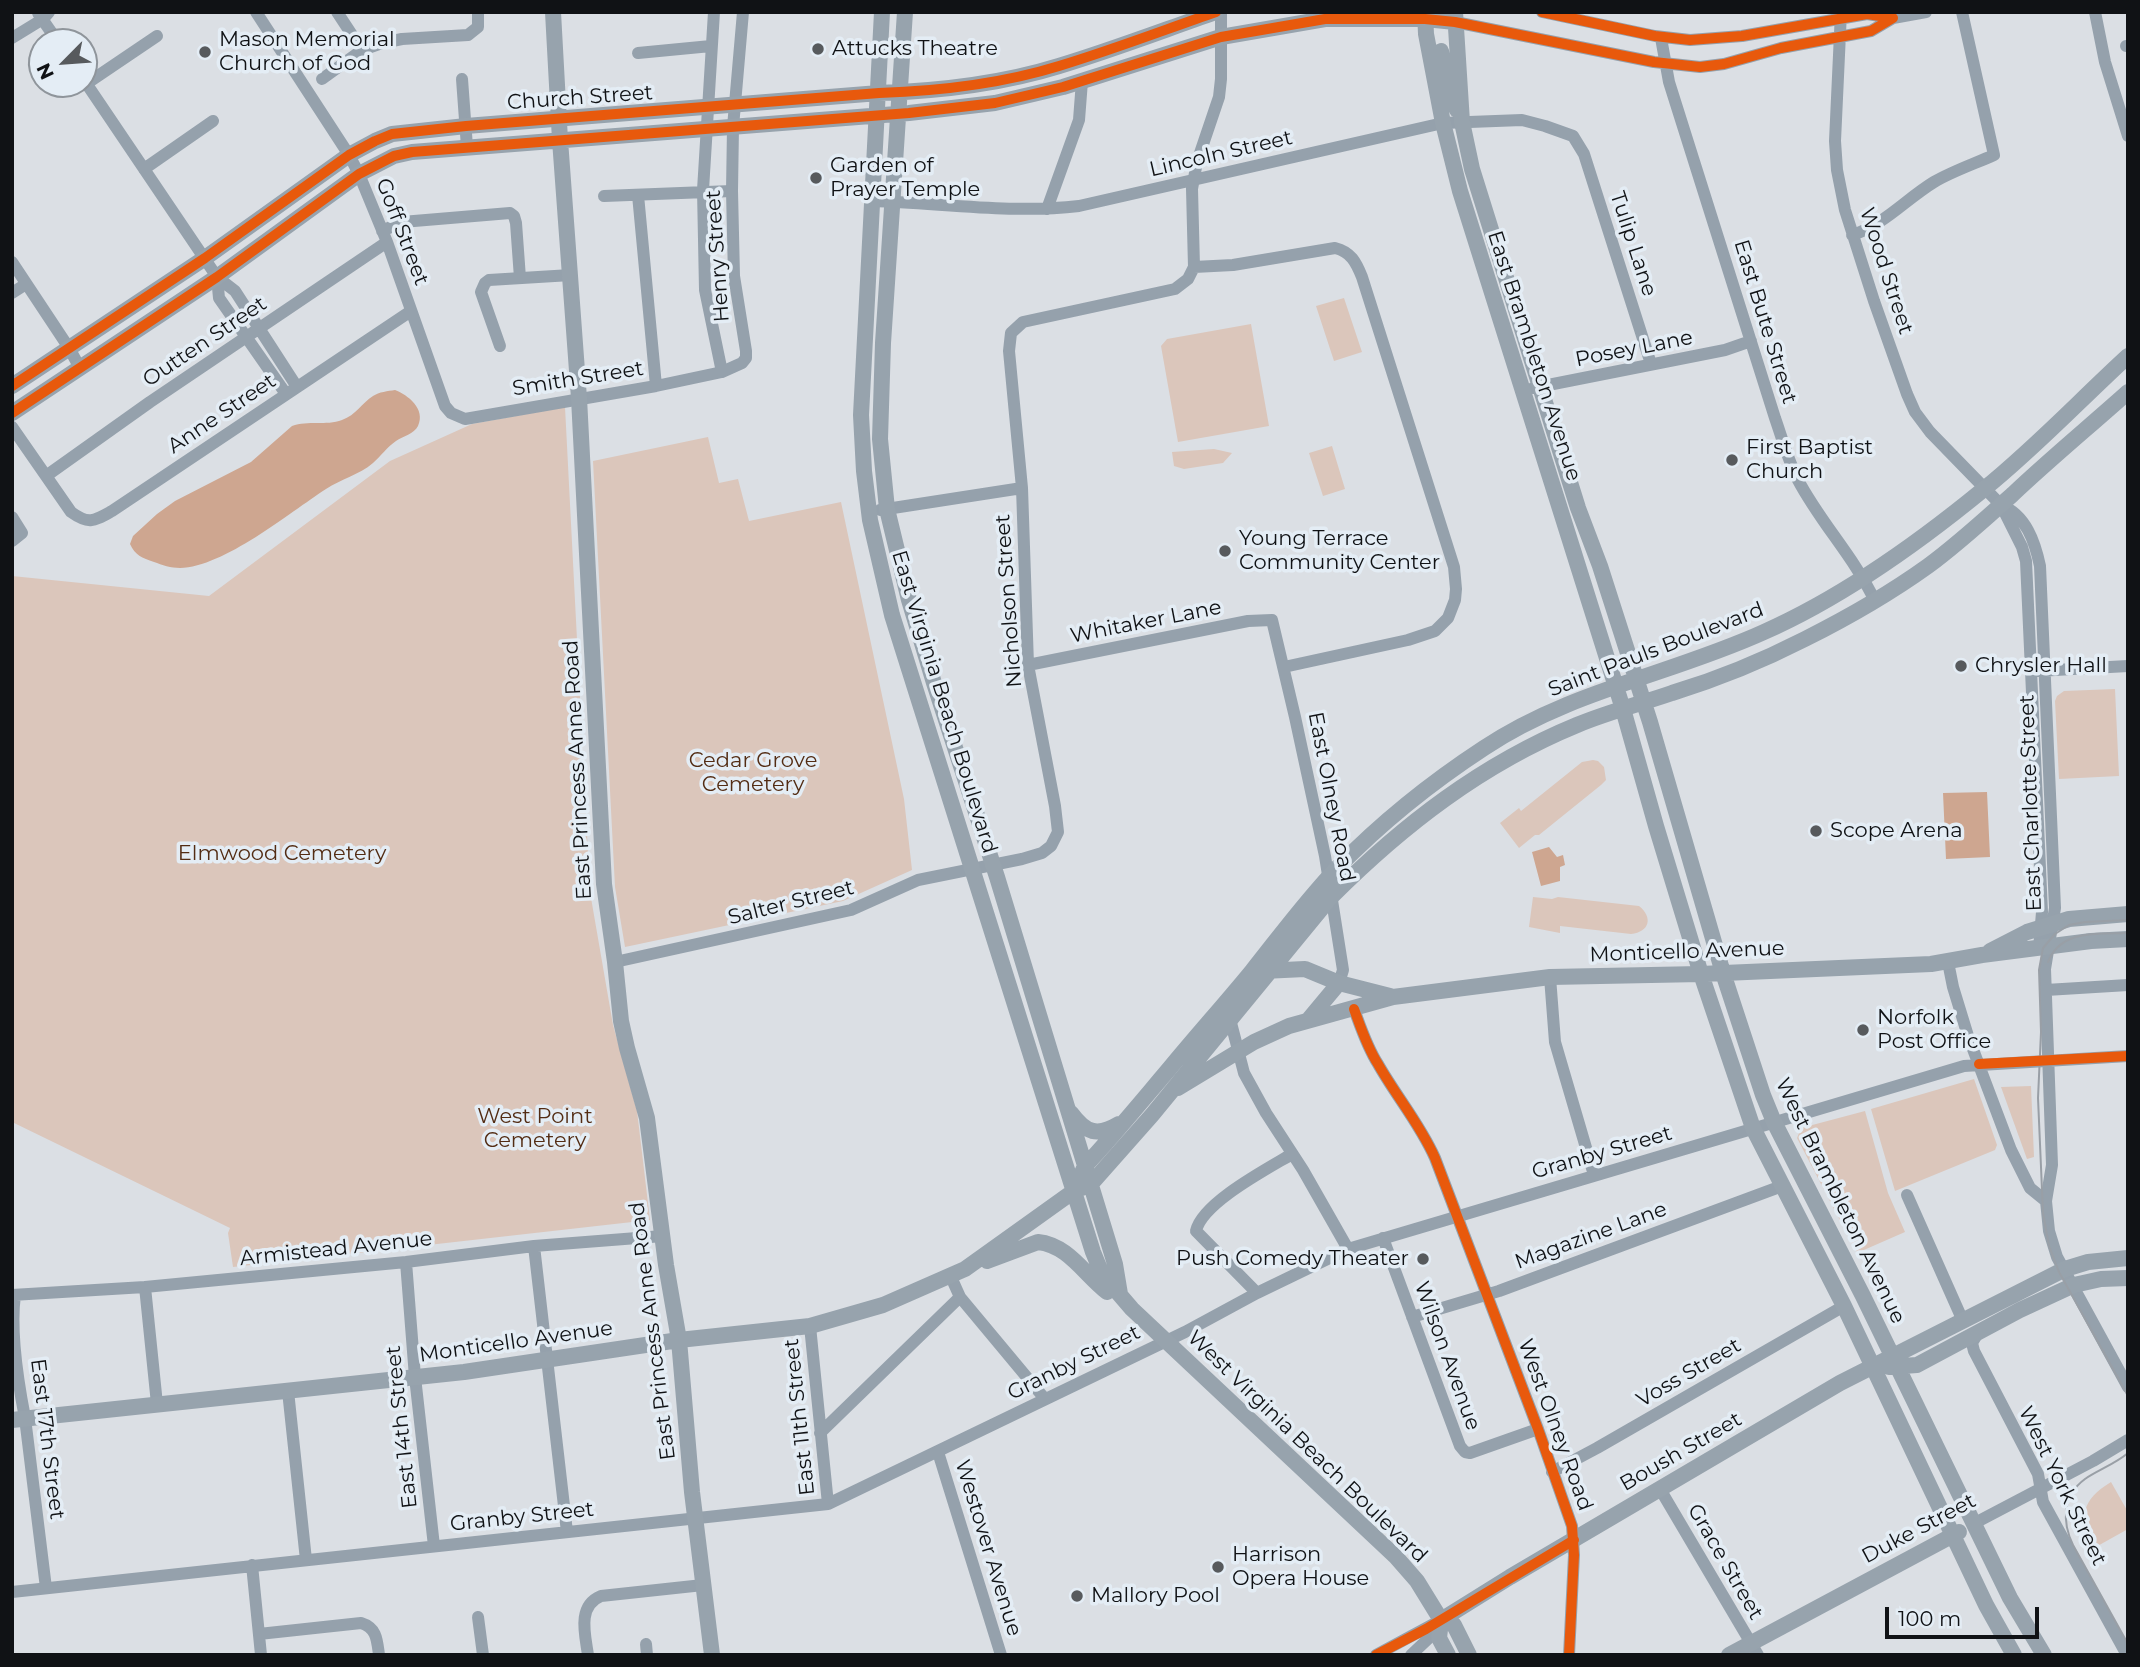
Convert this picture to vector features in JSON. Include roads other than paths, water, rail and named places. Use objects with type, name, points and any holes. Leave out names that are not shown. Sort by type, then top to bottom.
[{"type":"main road","name":"East Princess Anne Road","points":[[553,12],[558,118],[579,398],[604,884],[621,1021],[647,1118],[678,1340],[712,1655]]},
{"type":"main road","name":"East Virginia Beach Boulevard","points":[[882,12],[861,415],[864,471],[879,567],[1102,1274],[1132,1309],[1165,1341]]},
{"type":"main road","name":"East Virginia Beach Boulevard","points":[[905,12],[883,343],[880,439],[887,509],[934,683],[1068,1108],[1115,1264],[1120,1294]]},
{"type":"main road","name":"Church Street","points":[[12,386],[205,258],[349,155],[391,134],[985,83],[1057,67],[1218,12]]},
{"type":"main road","points":[[1428,16],[1449,92],[1462,122]]},
{"type":"main road","name":"East Brambleton Avenue","points":[[1428,16],[1443,122],[1460,191],[1623,709]]},
{"type":"main road","name":"Church Street","points":[[12,413],[217,277],[359,174],[394,156],[467,147],[897,114],[995,103],[1063,87],[1221,37],[1325,19],[1454,16]]},
{"type":"main road","name":"East Brambleton Avenue","points":[[1454,16],[1462,122],[1472,169],[1575,498],[1644,702]]},
{"type":"main road","points":[[870,241],[889,242]]},
{"type":"main road","name":"Saint Pauls Boulevard","points":[[1249,974],[1328,878],[1384,824],[1454,768],[1486,746],[1528,723],[1616,685],[1719,651],[1764,632],[1796,617],[1863,577],[1984,489],[2128,356]]},
{"type":"main road","name":"Saint Pauls Boulevard","points":[[1270,969],[1331,897],[1363,865],[1469,781],[1547,738],[1751,665],[1875,601],[1941,556],[1979,526],[2128,392]]},
{"type":"main road","points":[[916,689],[934,683]]},
{"type":"main road","name":"West Brambleton Avenue","points":[[1644,702],[1723,973],[1774,1122],[1863,1296],[2016,1610],[2044,1655]]},
{"type":"main road","name":"West Brambleton Avenue","points":[[1623,709],[1700,974],[1753,1128],[1844,1306],[1992,1618],[2014,1655]]},
{"type":"main road","name":"Monticello Avenue","points":[[1982,955],[2026,932],[2076,917],[2128,914]]},
{"type":"main road","name":"Monticello Avenue","points":[[1170,1093],[1254,1042],[1309,1019],[1393,997],[1550,977],[1700,974],[1948,962],[2091,941],[2128,939]]},
{"type":"main road","name":"Monticello Avenue","points":[[19,1419],[415,1377],[678,1340],[810,1326],[883,1306],[958,1273],[1074,1191],[1091,1184],[1170,1093],[1270,969]]},
{"type":"main road","name":"Monticello Avenue","points":[[1249,974],[1270,969],[1305,969],[1339,983],[1393,997]]},
{"type":"main road","points":[[1074,1191],[1085,1166],[1249,974]]},
{"type":"main road","points":[[1309,1019],[1339,983]]},
{"type":"main road","points":[[1068,1108],[1089,1131],[1101,1133],[1125,1121]]},
{"type":"main road","points":[[958,1273],[1038,1242],[1047,1243],[1063,1251],[1098,1285],[1132,1309]]},
{"type":"main road","name":"Boush Street","points":[[1441,1620],[1830,1390],[1873,1368],[1895,1362],[1963,1321],[2063,1270],[2088,1262],[2128,1258]]},
{"type":"main road","name":"Boush Street","points":[[1895,1362],[1917,1365],[2072,1286],[2094,1280],[2128,1278]]},
{"type":"main road","name":"West Virginia Beach Boulevard","points":[[1165,1341],[1396,1557],[1417,1581],[1441,1620]]},
{"type":"main road","name":"Duke Street","points":[[1729,1655],[1754,1649],[1973,1524]]},
{"type":"main road","points":[[1448,1655],[1439,1638],[1441,1620],[1454,1626],[1469,1655]]},
{"type":"street","name":"Goff Street","points":[[256,12],[359,174],[385,236],[445,406]]},
{"type":"street","points":[[337,12],[362,50]]},
{"type":"street","points":[[322,79],[362,50],[382,43],[468,35],[478,27],[478,12]]},
{"type":"street","name":"Henry Street","points":[[714,12],[703,190],[705,290],[722,372],[742,363],[746,358],[734,275],[732,191],[733,127],[743,12]]},
{"type":"street","points":[[1218,12],[1221,79],[1219,97],[1193,180],[1194,267],[1233,265],[1335,248],[1355,260],[1456,578],[1455,600],[1448,618],[1434,631],[1408,640],[1283,667]]},
{"type":"street","name":"Church Street","points":[[1542,12],[1661,38],[1690,40],[1722,39],[1841,15],[1867,14],[1893,18],[1926,12]]},
{"type":"street","points":[[1852,235],[1877,225],[1902,203],[1935,181],[1994,155],[1962,12]]},
{"type":"street","points":[[2095,12],[2109,75],[2128,136]]},
{"type":"street","points":[[12,38],[43,15]]},
{"type":"street","name":"Wood Street","points":[[1841,15],[1836,156],[1841,197],[1852,235],[1915,412],[1930,432],[2001,505]]},
{"type":"street","name":"Church Street","points":[[1454,16],[1665,64],[1700,67],[1716,66],[1781,48],[1871,31],[1893,18]]},
{"type":"street","points":[[98,74],[157,36]]},
{"type":"street","name":"East Bute Street","points":[[1661,38],[1665,64],[1775,418],[1798,480],[1863,577],[1875,601]]},
{"type":"street","points":[[638,53],[711,46]]},
{"type":"street","points":[[1057,67],[1063,87]]},
{"type":"street","points":[[462,79],[467,147]]},
{"type":"street","points":[[1047,209],[1079,120],[1082,81]]},
{"type":"street","points":[[96,98],[217,277],[235,291],[260,329],[291,390]]},
{"type":"street","name":"Lincoln Street","points":[[873,201],[1047,209],[1079,206],[1443,122],[1522,120],[1573,136]]},
{"type":"street","points":[[144,169],[213,121]]},
{"type":"street","name":"Tulip Lane","points":[[1573,136],[1584,154],[1651,365]]},
{"type":"street","points":[[604,196],[703,190],[732,191]]},
{"type":"street","points":[[638,195],[656,386]]},
{"type":"street","name":"Outten Street","points":[[46,476],[150,402],[246,339],[402,222],[510,213],[516,223],[520,278]]},
{"type":"street","points":[[12,262],[80,368]]},
{"type":"street","name":"Nicholson Street","points":[[1051,846],[1058,832],[1055,806],[1028,665],[1022,488],[1009,351],[1012,333],[1023,322],[1175,289],[1188,279],[1194,267]]},
{"type":"street","points":[[500,346],[481,292],[482,287],[489,281],[570,275]]},
{"type":"street","points":[[217,277],[219,298],[246,339],[291,390]]},
{"type":"street","points":[[12,293],[26,284]]},
{"type":"street","name":"Anne Street","points":[[12,427],[71,512],[88,522],[112,511],[411,311]]},
{"type":"street","name":"Posey Lane","points":[[1523,390],[1725,350],[1751,341]]},
{"type":"street","name":"Smith Street","points":[[445,406],[451,413],[465,419],[722,372]]},
{"type":"street","points":[[869,512],[1022,488]]},
{"type":"street","name":"East Charlotte Street","points":[[2001,505],[2026,561],[2052,830],[2048,925],[2044,948],[2050,1060],[2052,1165],[2046,1200],[2050,1239],[2063,1270],[2128,1387]]},
{"type":"street","points":[[12,517],[17,537]]},
{"type":"street","name":"East Olney Road","points":[[1272,620],[1320,832],[1343,970],[1339,983]]},
{"type":"street","name":"Whitaker Lane","points":[[1028,665],[1248,621],[1272,620]]},
{"type":"street","points":[[2038,671],[2128,666]]},
{"type":"street","name":"Salter Street","points":[[615,962],[851,910],[918,880],[1042,853],[1051,846]]},
{"type":"street","points":[[1948,962],[1954,993],[2020,1172],[2030,1188],[2046,1200]]},
{"type":"street","points":[[1550,977],[1555,1042],[1594,1175]]},
{"type":"street","points":[[2046,990],[2128,985]]},
{"type":"street","points":[[1354,1009],[1377,1064],[1429,1143],[1456,1216]]},
{"type":"street","points":[[1230,1019],[1244,1073],[1348,1249]]},
{"type":"street","name":"Granby Street","points":[[12,1592],[828,1504],[939,1452],[1348,1249],[1964,1066],[2128,1056]]},
{"type":"street","points":[[1257,1293],[1196,1231],[1198,1223],[1230,1192],[1292,1153]]},
{"type":"street","name":"Magazine Lane","points":[[1412,1317],[1487,1294],[1782,1186]]},
{"type":"street","points":[[1907,1195],[1963,1321]]},
{"type":"street","name":"West Olney Road","points":[[1456,1216],[1538,1429],[1572,1526],[1574,1539],[1569,1655]]},
{"type":"street","name":"Armistead Avenue","points":[[13,1295],[145,1287],[406,1262],[534,1246],[663,1236]]},
{"type":"street","name":"Wilson Avenue","points":[[1383,1238],[1462,1449],[1471,1453],[1477,1452],[1538,1429]]},
{"type":"street","points":[[534,1246],[567,1532]]},
{"type":"street","name":"East 14th Street","points":[[406,1262],[415,1377],[434,1546]]},
{"type":"street","points":[[958,1273],[960,1297],[1045,1399]]},
{"type":"street","points":[[145,1287],[157,1404]]},
{"type":"street","name":"East 17th Street","points":[[13,1295],[12,1313],[21,1397],[19,1419],[46,1588]]},
{"type":"street","points":[[820,1433],[960,1297]]},
{"type":"street","name":"Voss Street","points":[[1552,1472],[1844,1306]]},
{"type":"street","name":"East 11th Street","points":[[810,1326],[828,1504]]},
{"type":"street","name":"West York Street","points":[[1978,1333],[1972,1346],[2038,1475],[2043,1502],[2127,1655]]},
{"type":"street","points":[[288,1391],[306,1560]]},
{"type":"street","name":"Duke Street","points":[[1973,1524],[2128,1440]]},
{"type":"street","name":"Westover Avenue","points":[[939,1452],[1001,1655]]},
{"type":"street","name":"Grace Street","points":[[1660,1489],[1754,1649]]},
{"type":"street","points":[[252,1566],[261,1655]]},
{"type":"street","points":[[588,1655],[584,1619],[589,1603],[595,1598],[703,1585]]},
{"type":"street","points":[[478,1617],[483,1655]]},
{"type":"street","points":[[1376,1655],[1441,1620]]},
{"type":"street","points":[[1411,1655],[1429,1638],[1441,1620]]},
{"type":"street","points":[[259,1634],[361,1623],[374,1631],[379,1655]]},
{"type":"tram line","points":[[2128,920],[2069,925],[2055,934],[2043,948],[2039,970],[2041,1032],[2038,1098],[2043,1213],[2049,1246],[2059,1272],[2128,1396]]},
{"type":"tram line","points":[[2048,962],[2054,951],[2071,939],[2093,934],[2128,933]]},
{"type":"tram line","points":[[2128,1453],[2077,1486],[2066,1510],[2067,1527],[2073,1545],[2128,1644]]},
{"type":"place","name":"Attucks Theatre","points":[[818,49]]},
{"type":"place","name":"Mason Memorial Church of God","points":[[205,52]]},
{"type":"place","name":"Garden of Prayer Temple","points":[[816,178]]},
{"type":"place","name":"First Baptist Church","points":[[1732,460]]},
{"type":"place","name":"Young Terrace Community Center","points":[[1225,551]]},
{"type":"place","name":"Chrysler Hall","points":[[1961,666]]},
{"type":"place","name":"Scope Arena","points":[[1816,831]]},
{"type":"place","name":"Norfolk Post Office","points":[[1863,1030]]},
{"type":"place","name":"Push Comedy Theater","points":[[1423,1259]]},
{"type":"place","name":"Harrison Opera House","points":[[1218,1567]]},
{"type":"place","name":"Mallory Pool","points":[[1077,1596]]},
{"type":"park label","name":"Cedar Grove Cemetery","points":[[753,773]]},
{"type":"park label","name":"Elmwood Cemetery","points":[[282,854]]},
{"type":"park label","name":"West Point Cemetery","points":[[535,1129]]}]
